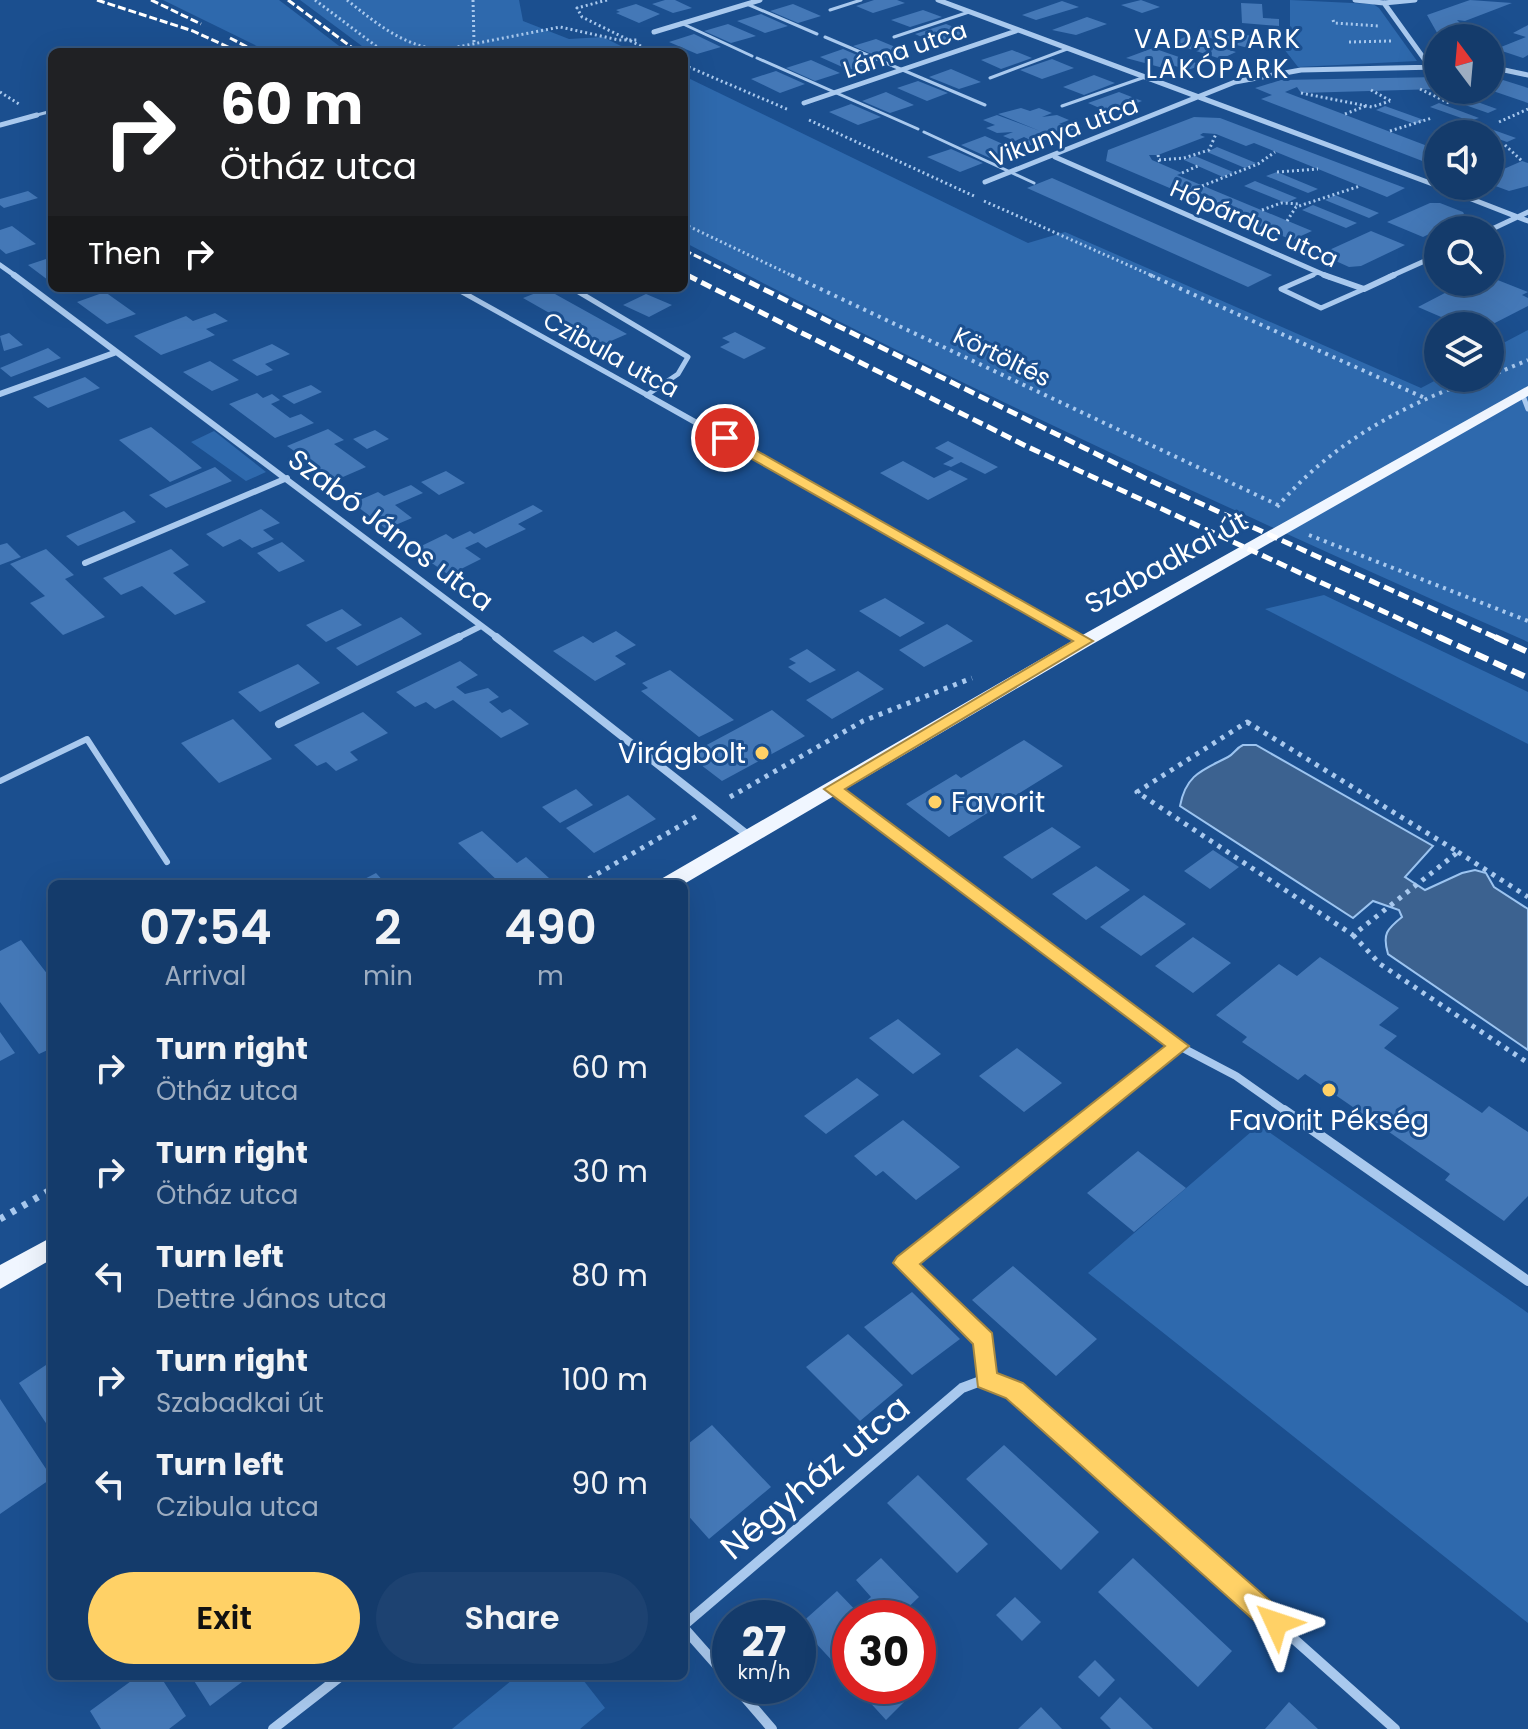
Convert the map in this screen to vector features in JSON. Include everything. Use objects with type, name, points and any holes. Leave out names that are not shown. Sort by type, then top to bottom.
[{"type":"main road","name":"Szabadkai út","points":[[675,880],[1085,641],[1526,397]]},
{"type":"main road","points":[[0,1278],[48,1249]]},
{"type":"street","points":[[654,32],[760,0]]},
{"type":"street","points":[[938,0],[1424,181]]},
{"type":"street","points":[[1355,0],[1384,3],[1415,0]]},
{"type":"street","points":[[1384,3],[1424,59]]},
{"type":"street","name":"Láma utca","points":[[804,103],[1016,31]]},
{"type":"street","name":"Vikunya utca","points":[[985,182],[1173,109],[1197,94],[1283,70],[1424,67]]},
{"type":"street","points":[[1504,69],[1526,73]]},
{"type":"street","points":[[0,125],[37,115]]},
{"type":"street","name":"Hópárduc utca","points":[[1055,157],[1318,273],[1364,289],[1424,261]]},
{"type":"street","points":[[1474,200],[1528,221]]},
{"type":"street","points":[[1504,224],[1528,212]]},
{"type":"street","name":"Szabó János utca","points":[[0,265],[114,353],[287,478],[714,806],[750,837]]},
{"type":"street","points":[[0,394],[114,353]]},
{"type":"street","name":"Czibula utca","points":[[647,395],[1085,641]]},
{"type":"street","points":[[85,563],[287,478]]},
{"type":"street","points":[[279,724],[481,626]]},
{"type":"street","points":[[833,789],[1179,1046],[1236,1076],[1528,1281]]},
{"type":"street","points":[[1179,1046],[904,1263],[984,1340],[986,1379],[1014,1390],[1395,1729]]},
{"type":"street","name":"Négyház utca","points":[[688,1623],[962,1388],[986,1379]]},
{"type":"street","points":[[688,1631],[712,1659]]},
{"type":"street","points":[[273,1729],[336,1680]]},
{"type":"street","points":[[750,1704],[772,1729]]},
{"type":"lane","points":[[830,10],[861,0]]},
{"type":"lane","points":[[747,4],[817,34]]},
{"type":"lane","points":[[894,37],[969,12]]},
{"type":"lane","points":[[681,23],[1034,183]]},
{"type":"lane","points":[[825,37],[985,105]]},
{"type":"lane","points":[[990,78],[1067,49]]},
{"type":"lane","points":[[1062,106],[1145,77]]},
{"type":"lane","points":[[37,115],[48,112]]},
{"type":"lane","points":[[1318,273],[1281,289],[1321,308],[1364,289]]},
{"type":"lane","name":"Czibula utca","points":[[462,292],[647,395]]},
{"type":"lane","points":[[579,292],[688,357],[678,374],[647,395]]},
{"type":"lane","points":[[0,781],[87,739],[167,862]]},
{"type":"path","points":[[315,0],[379,48]]},
{"type":"path","points":[[347,0],[407,45],[424,48]]},
{"type":"path","points":[[473,0],[474,43]]},
{"type":"path","points":[[607,0],[577,8],[582,17],[646,48]]},
{"type":"path","points":[[1333,20],[1334,23],[1388,27]]},
{"type":"path","points":[[453,48],[560,27],[579,29],[619,42],[646,39],[654,32]]},
{"type":"path","points":[[688,67],[773,102],[963,191],[1428,399]]},
{"type":"path","points":[[1420,89],[1424,91]]},
{"type":"path","points":[[1301,93],[1372,107],[1391,102],[1371,90]]},
{"type":"path","points":[[773,102],[781,100]]},
{"type":"path","points":[[1345,114],[1366,105]]},
{"type":"path","points":[[1503,120],[1528,109]]},
{"type":"path","points":[[1390,131],[1432,118]]},
{"type":"path","points":[[1159,160],[1183,160],[1209,150],[1216,134]]},
{"type":"path","points":[[1505,145],[1522,161]]},
{"type":"path","points":[[1202,186],[1258,164],[1275,152]]},
{"type":"path","points":[[1182,173],[1198,166]]},
{"type":"path","points":[[1277,172],[1318,169]]},
{"type":"path","points":[[963,191],[985,182]]},
{"type":"path","points":[[1287,221],[1296,207],[1360,186]]},
{"type":"path","points":[[1262,210],[1281,203],[1305,203]]},
{"type":"path","name":"Körtöltés","points":[[688,226],[1091,420],[1279,505],[1298,522],[1528,621]]},
{"type":"path","points":[[1504,370],[1528,360]]},
{"type":"path","points":[[1272,512],[1301,478],[1326,456],[1445,392]]},
{"type":"path","points":[[587,880],[863,721],[958,686],[984,672]]},
{"type":"path","points":[[1528,897],[1247,722],[1137,792],[1353,935],[1380,964],[1528,1063]]},
{"type":"path","points":[[1353,935],[1423,883],[1458,852]]},
{"type":"path","points":[[0,1219],[48,1191]]},
{"type":"shaded area","points":[[163,0],[279,0],[342,48],[261,48]]},
{"type":"shaded area","points":[[300,0],[519,0],[523,21],[569,39],[603,37],[625,48],[365,48]]},
{"type":"shaded area","points":[[1290,0],[1373,4],[1417,61],[1298,67],[1284,49],[1290,37]]},
{"type":"shaded area","points":[[688,78],[1028,243],[1065,232],[1421,388],[1424,386],[1424,392],[1504,392],[1504,343],[1528,330],[1528,642],[1103,449],[892,348],[688,244]]},
{"type":"shaded area","points":[[214,431],[266,472],[246,481],[191,442]]},
{"type":"shaded area","points":[[1324,595],[1528,692],[1528,744],[1265,609]]},
{"type":"shaded area","points":[[1243,745],[1256,745],[1433,846],[1405,877],[1425,890],[1475,870],[1486,873],[1494,887],[1528,909],[1528,1050],[1388,954],[1386,937],[1389,929],[1402,917],[1399,910],[1373,901],[1353,918],[1180,806],[1187,787],[1197,774]]},
{"type":"shaded area","points":[[1259,1125],[1528,1313],[1528,1623],[1088,1273]]},
{"type":"shaded area","points":[[512,1680],[583,1680],[605,1708],[580,1729],[452,1729]]},
{"type":"building","points":[[675,0],[692,8],[673,13],[652,4]]},
{"type":"building","points":[[874,0],[905,3],[873,13],[856,6]]},
{"type":"building","points":[[1141,0],[1160,7],[1142,13],[1121,5]]},
{"type":"building","points":[[1470,0],[1512,3],[1465,21],[1457,20],[1461,24],[1432,24],[1427,15]]},
{"type":"building","points":[[1062,1],[1079,7],[1036,20],[1022,15]]},
{"type":"building","points":[[1241,3],[1262,4],[1263,18],[1279,19],[1279,26],[1242,23]]},
{"type":"building","points":[[636,4],[660,14],[639,23],[616,13],[620,12],[616,10]]},
{"type":"building","points":[[793,4],[821,16],[798,23],[770,11]]},
{"type":"building","points":[[923,10],[942,17],[910,27],[891,20]]},
{"type":"building","points":[[761,14],[788,26],[765,33],[737,21]]},
{"type":"building","points":[[1087,17],[1107,24],[1076,35],[1052,30]]},
{"type":"building","points":[[728,24],[756,36],[731,43],[704,31]]},
{"type":"building","points":[[946,24],[967,32],[935,43],[915,34]]},
{"type":"building","points":[[1528,25],[1528,55],[1523,58],[1504,52],[1504,46],[1526,37],[1513,33]]},
{"type":"building","points":[[1207,30],[1263,37],[1260,44],[1250,43],[1248,48],[1203,36]]},
{"type":"building","points":[[694,34],[721,47],[697,54],[669,42]]},
{"type":"building","points":[[1185,37],[1236,52],[1221,59],[1171,43]]},
{"type":"building","points":[[876,39],[905,51],[883,59],[853,46]]},
{"type":"building","points":[[1153,48],[1202,65],[1188,70],[1175,66],[1167,69],[1126,58]]},
{"type":"building","points":[[843,49],[873,62],[849,70],[820,57]]},
{"type":"building","points":[[1012,50],[1032,58],[1001,69],[981,60]]},
{"type":"building","points":[[1052,59],[1074,68],[1042,79],[1020,70]]},
{"type":"building","points":[[811,60],[840,73],[815,81],[786,68]]},
{"type":"building","points":[[951,69],[981,82],[959,89],[929,77]]},
{"type":"building","points":[[776,71],[805,84],[780,93],[751,79]]},
{"type":"building","points":[[1094,75],[1115,83],[1084,95],[1063,87]]},
{"type":"building","points":[[1424,77],[1424,89],[1301,93],[1297,87],[1285,92],[1424,145],[1424,162],[1261,99],[1272,95],[1255,88],[1281,80]]},
{"type":"building","points":[[1504,80],[1528,88],[1528,103],[1504,95]]},
{"type":"building","points":[[918,81],[948,93],[927,101],[897,88]]},
{"type":"building","points":[[886,92],[914,105],[890,113],[862,101]]},
{"type":"building","points":[[1119,92],[1142,101],[1111,113],[1088,103]]},
{"type":"building","points":[[851,104],[881,117],[858,125],[829,112]]},
{"type":"building","points":[[1442,104],[1479,118],[1467,120],[1430,107]]},
{"type":"building","points":[[1462,104],[1483,104],[1497,109],[1488,113]]},
{"type":"building","points":[[1385,106],[1424,120],[1415,124],[1376,110]]},
{"type":"building","points":[[1021,108],[1030,111],[1039,108],[1052,113],[1042,117],[1057,115],[1069,120],[1059,124],[1082,126],[1054,137],[1042,134],[1050,138],[1028,146],[1021,143],[1030,140],[1024,137],[1015,141],[1003,136],[1013,132],[997,133],[986,128],[995,125],[983,120],[997,115],[1040,131],[998,114]]},
{"type":"building","points":[[1194,117],[1220,118],[1405,188],[1387,197],[1254,143],[1246,146],[1216,134],[1203,133],[1200,135],[1205,137],[1158,155],[1149,155],[1152,160],[1182,173],[1177,175],[1312,231],[1292,240],[1106,161],[1108,150]]},
{"type":"building","points":[[1504,134],[1516,138],[1504,141]]},
{"type":"building","points":[[985,136],[1016,150],[992,159],[961,145]]},
{"type":"building","points":[[1217,147],[1256,163],[1245,168],[1207,152]]},
{"type":"building","points":[[951,149],[983,163],[960,172],[927,157]]},
{"type":"building","points":[[1195,156],[1233,172],[1223,177],[1184,160]]},
{"type":"building","points":[[1522,161],[1528,163],[1528,186],[1509,191],[1504,189],[1504,169]]},
{"type":"building","points":[[1277,172],[1318,189],[1308,193],[1266,176]]},
{"type":"building","points":[[1052,178],[1272,275],[1248,287],[1027,188]]},
{"type":"building","points":[[1255,181],[1297,198],[1286,203],[1244,186]]},
{"type":"building","points":[[28,191],[38,198],[4,208],[0,205],[0,199]]},
{"type":"building","points":[[1335,195],[1379,213],[1369,218],[1325,200]]},
{"type":"building","points":[[1430,203],[1440,203],[1463,212],[1465,216],[1424,216],[1423,237],[1387,222]]},
{"type":"building","points":[[1313,205],[1357,223],[1346,228],[1302,210]]},
{"type":"building","points":[[12,226],[36,244],[6,254],[0,249],[0,230]]},
{"type":"building","points":[[1371,231],[1405,245],[1361,266],[1349,267],[1327,257],[1327,251]]},
{"type":"building","points":[[48,258],[48,280],[28,265]]},
{"type":"building","points":[[1504,283],[1528,292],[1522,295],[1528,298],[1528,306],[1504,318],[1504,312],[1430,312],[1418,307],[1439,296],[1504,296]]},
{"type":"building","points":[[105,292],[136,314],[107,324],[77,302]]},
{"type":"building","points":[[538,292],[551,292],[627,334],[604,344],[523,298]]},
{"type":"building","points":[[646,294],[672,305],[649,317],[623,305]]},
{"type":"building","points":[[215,313],[228,321],[206,329],[215,335],[161,355],[134,336],[186,316],[193,321]]},
{"type":"building","points":[[735,332],[766,348],[744,359],[720,347],[730,342],[722,338]]},
{"type":"building","points":[[9,333],[23,345],[4,351],[0,336]]},
{"type":"building","points":[[272,344],[290,354],[265,364],[273,370],[257,376],[232,360]]},
{"type":"building","points":[[48,348],[61,358],[11,377],[0,368]]},
{"type":"building","points":[[210,361],[239,380],[212,391],[183,372]]},
{"type":"building","points":[[85,377],[100,388],[48,408],[33,397]]},
{"type":"building","points":[[311,385],[322,392],[294,404],[282,396]]},
{"type":"building","points":[[257,393],[263,398],[272,394],[280,400],[271,404],[290,418],[301,414],[314,423],[275,438],[229,404]]},
{"type":"building","points":[[151,427],[202,468],[170,482],[119,440]]},
{"type":"building","points":[[328,429],[344,440],[334,444],[366,467],[336,480],[287,446]]},
{"type":"building","points":[[375,430],[389,439],[367,449],[353,439]]},
{"type":"building","points":[[948,441],[998,467],[985,474],[961,462],[951,467],[943,464],[954,458],[935,448]]},
{"type":"building","points":[[903,461],[934,478],[950,470],[968,479],[928,500],[880,473]]},
{"type":"building","points":[[215,467],[232,481],[166,508],[149,495]]},
{"type":"building","points":[[446,471],[465,483],[439,495],[421,482]]},
{"type":"building","points":[[411,485],[423,493],[395,505],[412,518],[386,529],[353,503],[378,492],[384,496]]},
{"type":"building","points":[[533,505],[543,511],[518,524],[526,529],[486,548],[478,542],[465,548],[481,559],[449,575],[413,550],[446,534],[453,539],[470,531],[474,534]]},
{"type":"building","points":[[261,509],[280,523],[263,530],[274,539],[252,548],[240,539],[223,547],[206,534]]},
{"type":"building","points":[[124,511],[136,522],[78,546],[66,536]]},
{"type":"building","points":[[282,542],[305,561],[279,572],[257,553]]},
{"type":"building","points":[[7,543],[21,557],[0,565],[0,545]]},
{"type":"building","points":[[46,549],[74,575],[65,579],[105,617],[63,635],[30,603],[45,596],[10,564]]},
{"type":"building","points":[[171,549],[189,565],[173,573],[206,602],[175,615],[142,586],[121,595],[103,578]]},
{"type":"building","points":[[885,598],[925,623],[900,637],[859,611]]},
{"type":"building","points":[[342,609],[362,625],[326,642],[306,625]]},
{"type":"building","points":[[401,617],[422,634],[357,666],[336,648]]},
{"type":"building","points":[[947,624],[973,641],[924,667],[899,650]]},
{"type":"building","points":[[616,631],[636,645],[615,656],[626,664],[595,681],[553,651],[583,636],[593,643]]},
{"type":"building","points":[[807,649],[836,670],[810,683],[788,667],[796,663],[789,659]]},
{"type":"building","points":[[460,661],[478,675],[456,687],[465,694],[488,688],[499,697],[489,702],[502,713],[510,709],[529,724],[501,738],[453,700],[435,709],[426,702],[415,707],[396,692]]},
{"type":"building","points":[[298,664],[320,683],[260,712],[238,692]]},
{"type":"building","points":[[670,670],[734,720],[699,737],[641,691],[648,688],[642,683]]},
{"type":"building","points":[[858,671],[884,689],[832,719],[806,700]]},
{"type":"building","points":[[772,710],[805,736],[722,781],[688,755]]},
{"type":"building","points":[[363,712],[388,733],[350,752],[358,760],[336,771],[326,762],[317,766],[294,745]]},
{"type":"building","points":[[233,719],[272,759],[219,783],[181,743]]},
{"type":"building","points":[[1024,740],[1063,766],[949,837],[906,804],[956,774],[961,778]]},
{"type":"building","points":[[576,789],[593,805],[560,823],[542,807]]},
{"type":"building","points":[[628,795],[656,819],[594,853],[566,828]]},
{"type":"building","points":[[1052,827],[1081,847],[1032,879],[1003,857]]},
{"type":"building","points":[[482,831],[517,863],[526,857],[549,878],[497,880],[458,843]]},
{"type":"building","points":[[1213,850],[1239,867],[1210,889],[1184,871]]},
{"type":"building","points":[[1096,866],[1130,890],[1086,920],[1052,894]]},
{"type":"building","points":[[376,873],[382,880],[363,880]]},
{"type":"building","points":[[1144,895],[1186,924],[1141,956],[1100,927]]},
{"type":"building","points":[[1193,937],[1231,963],[1193,993],[1155,966]]},
{"type":"building","points":[[21,940],[48,975],[48,1050],[39,1054],[0,1002],[0,951]]},
{"type":"building","points":[[1320,957],[1399,1008],[1379,1025],[1397,1036],[1384,1048],[1482,1113],[1489,1106],[1528,1132],[1528,1196],[1504,1221],[1445,1180],[1450,1174],[1305,1074],[1298,1080],[1242,1042],[1247,1037],[1216,1015],[1279,964],[1297,976]]},
{"type":"building","points":[[898,1019],[941,1054],[913,1074],[869,1038]]},
{"type":"building","points":[[0,1032],[15,1053],[0,1061]]},
{"type":"building","points":[[1017,1048],[1062,1083],[1024,1112],[979,1076]]},
{"type":"building","points":[[857,1078],[879,1095],[826,1134],[804,1116]]},
{"type":"building","points":[[903,1120],[960,1167],[916,1200],[883,1171],[876,1176],[854,1156]]},
{"type":"building","points":[[1138,1151],[1186,1188],[1134,1232],[1087,1193]]},
{"type":"building","points":[[1013,1266],[1097,1339],[1056,1376],[972,1300]]},
{"type":"building","points":[[912,1292],[960,1339],[912,1375],[864,1327]]},
{"type":"building","points":[[848,1334],[903,1385],[860,1421],[806,1367]]},
{"type":"building","points":[[48,1364],[48,1426],[19,1383]]},
{"type":"building","points":[[0,1399],[48,1472],[48,1481],[0,1514]]},
{"type":"building","points":[[712,1425],[771,1487],[709,1539],[688,1515],[688,1444]]},
{"type":"building","points":[[1004,1445],[1099,1532],[1061,1570],[966,1479]]},
{"type":"building","points":[[918,1475],[988,1544],[957,1573],[887,1503]]},
{"type":"building","points":[[881,1558],[919,1597],[916,1600],[868,1600],[871,1597],[856,1580]]},
{"type":"building","points":[[1133,1558],[1232,1651],[1198,1687],[1098,1592]]},
{"type":"building","points":[[837,1591],[846,1600],[832,1600],[832,1661],[816,1643],[816,1610]]},
{"type":"building","points":[[1015,1597],[1041,1622],[1022,1641],[996,1615]]},
{"type":"building","points":[[1095,1660],[1115,1680],[1099,1697],[1078,1677]]},
{"type":"building","points":[[133,1680],[163,1680],[186,1716],[169,1729],[101,1729],[90,1711]]},
{"type":"building","points":[[194,1680],[245,1680],[210,1706]]},
{"type":"building","points":[[1120,1697],[1153,1729],[1111,1729],[1100,1718]]},
{"type":"building","points":[[1289,1702],[1318,1729],[1265,1729]]},
{"type":"building","points":[[871,1704],[902,1704],[886,1720]]},
{"type":"building","points":[[1041,1707],[1062,1729],[1018,1729]]},
{"type":"railway","points":[[97,0],[193,31],[230,48]]},
{"type":"railway","points":[[151,0],[201,24]]},
{"type":"railway","points":[[288,0],[353,48]]},
{"type":"railway","points":[[230,38],[249,48]]},
{"type":"railway","points":[[688,252],[739,277]]},
{"type":"railway","points":[[735,275],[1151,481],[1499,639]]},
{"type":"railway","points":[[691,277],[1028,447],[1443,639]]},
{"type":"railway","points":[[1439,637],[1528,678]]},
{"type":"railway","points":[[1495,637],[1528,652]]},
{"type":"place","name":"Virágbolt","points":[[762,753]]},
{"type":"place","name":"Favorit","points":[[935,802]]},
{"type":"place","name":"Favorit Pékség","points":[[1329,1090]]},
{"type":"district","name":"VADASPARK LAKÓPARK","points":[[1218,54]]},
{"type":"route","points":[[725,438],[1085,641],[833,789],[1179,1046],[904,1263],[984,1340],[986,1379],[1014,1390],[1276,1623]]}]
